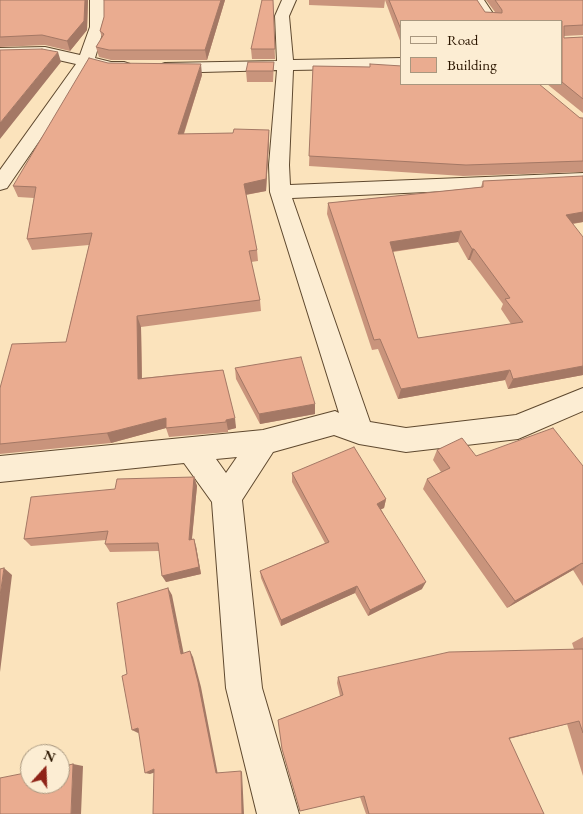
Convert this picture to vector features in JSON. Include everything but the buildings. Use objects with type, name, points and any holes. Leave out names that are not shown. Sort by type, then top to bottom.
[{"type":"street","points":[[0,184],[86,61],[97,27],[96,0]]},
{"type":"street","points":[[289,0],[282,16],[285,65],[279,165],[280,192],[359,432]]},
{"type":"street","points":[[477,0],[490,20]]},
{"type":"street","points":[[0,53],[45,52],[112,67],[400,63]]},
{"type":"street","points":[[280,192],[583,179]]},
{"type":"street","points":[[0,469],[263,442],[335,423],[359,432],[406,440],[518,427],[583,399]]},
{"type":"street","points":[[227,498],[263,442]]},
{"type":"street","points":[[192,450],[227,498],[244,688],[278,814]]}]
